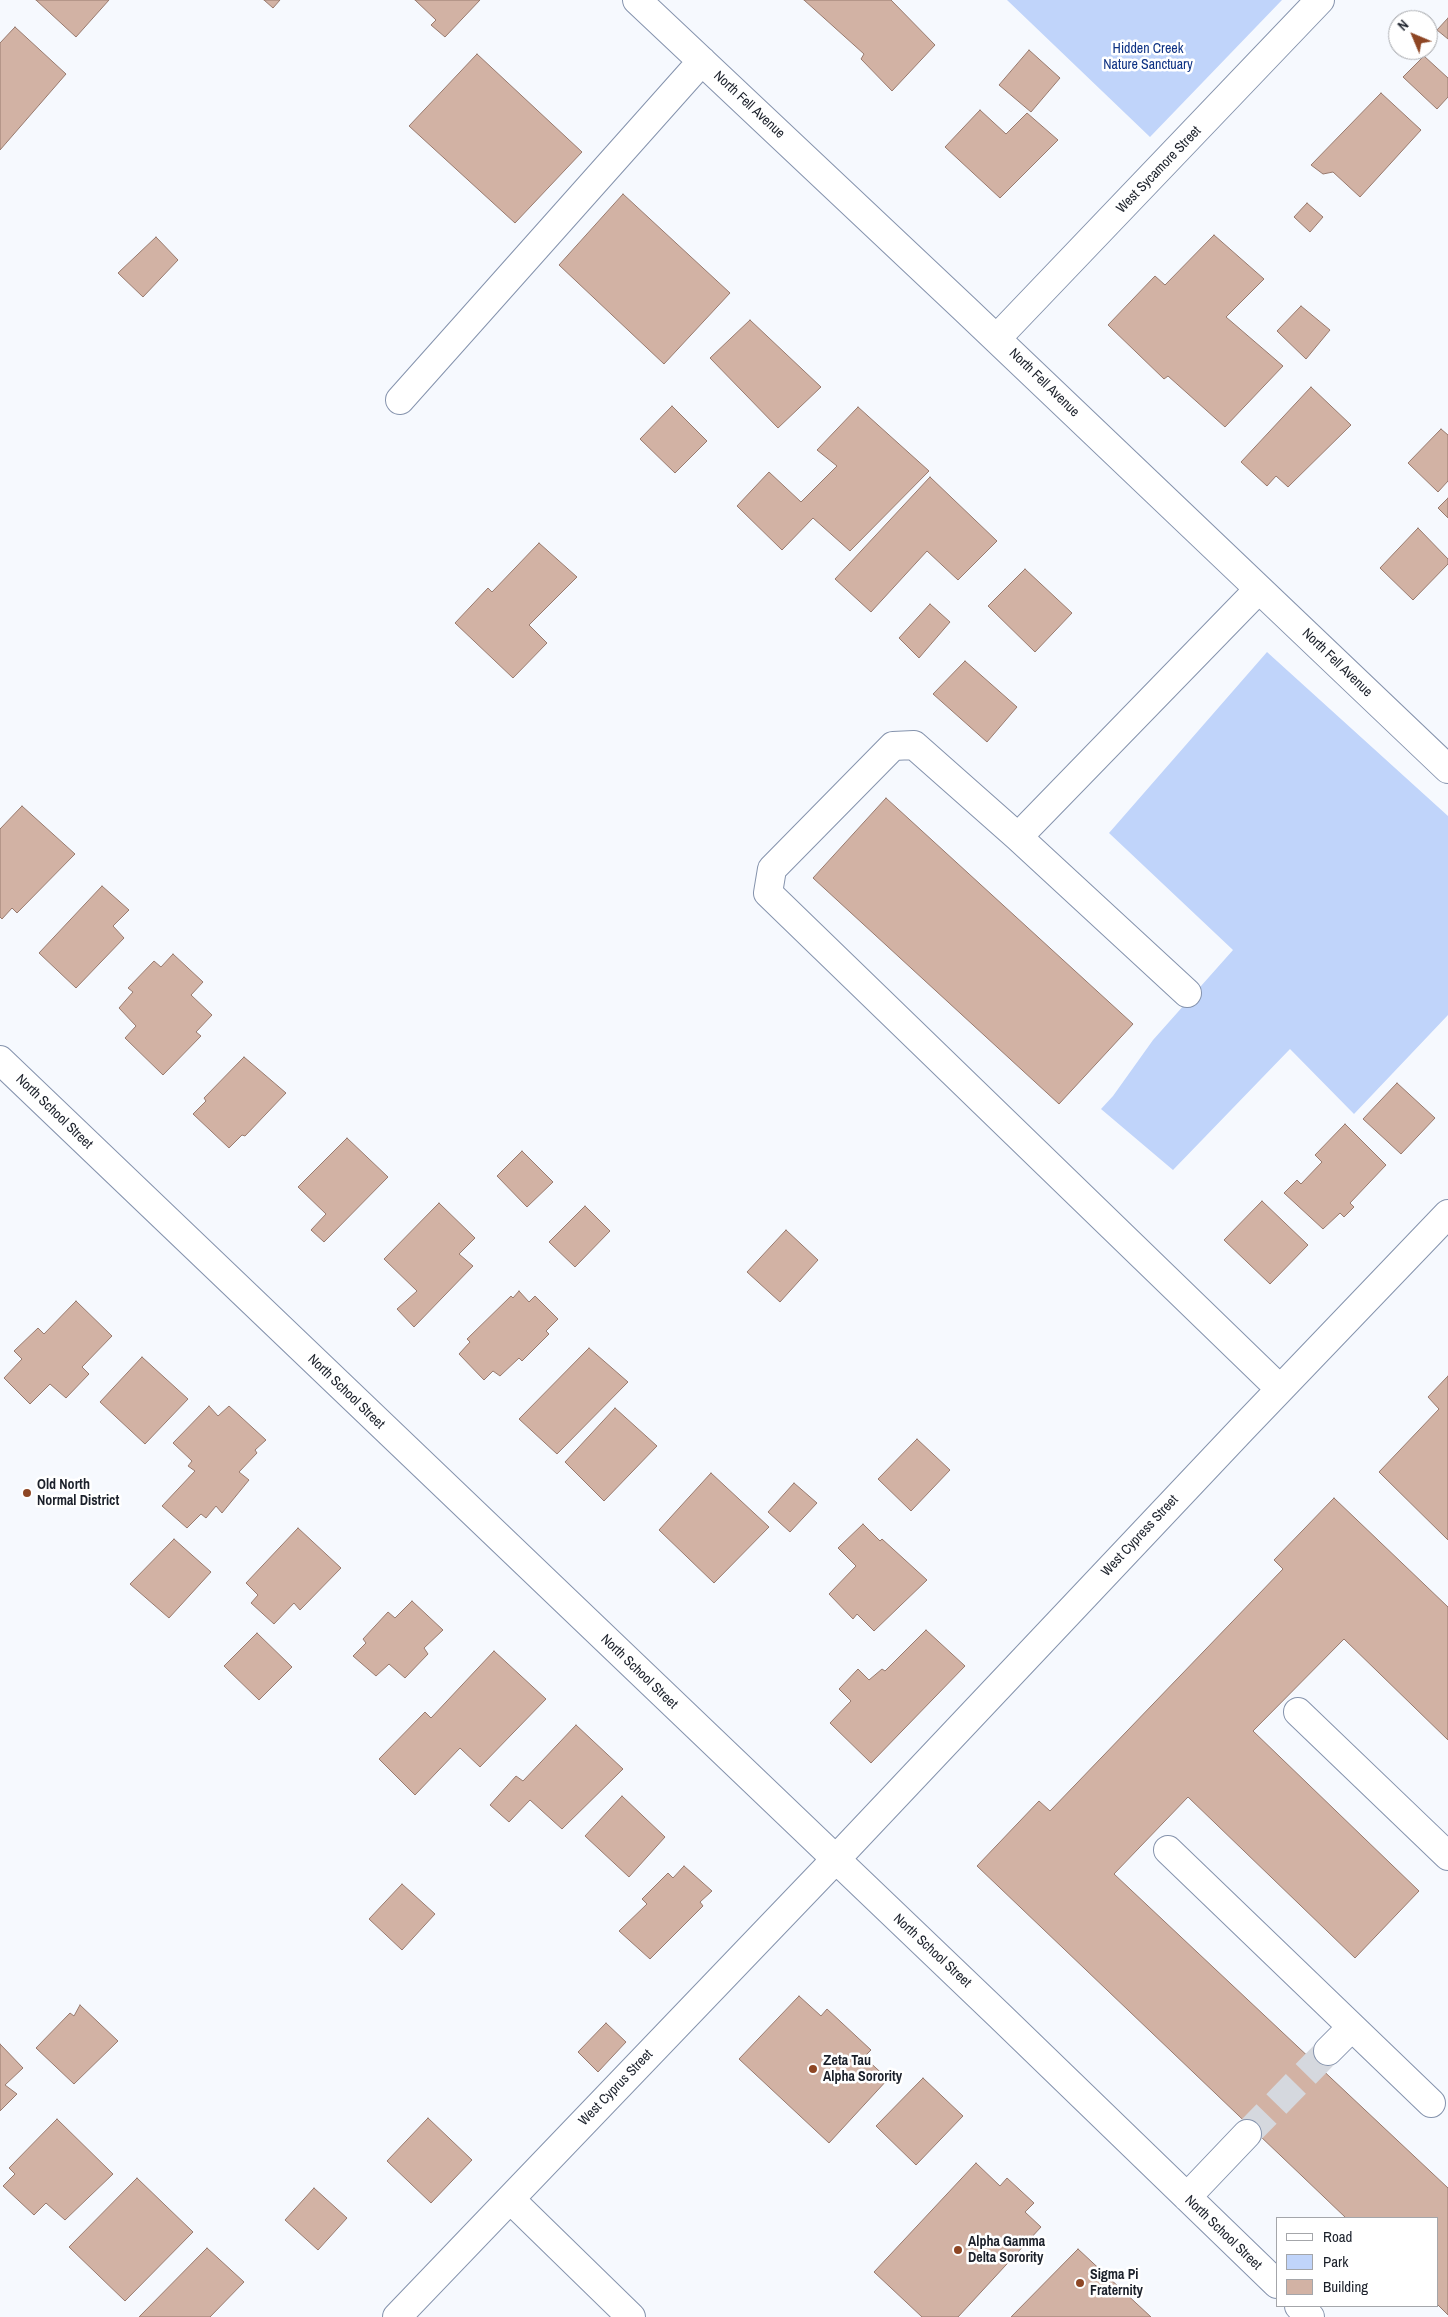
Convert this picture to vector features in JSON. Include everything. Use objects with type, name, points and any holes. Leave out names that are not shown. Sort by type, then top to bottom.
[{"type":"street","name":"North Fell Avenue","points":[[637,0],[1446,764]]},
{"type":"street","name":"West Sycamore Street","points":[[997,338],[1320,0]]},
{"type":"street","points":[[400,400],[702,61]]},
{"type":"street","points":[[1018,837],[1259,589]]},
{"type":"street","points":[[1187,993],[1018,837],[914,745],[893,746],[772,869],[768,892],[1280,1389]]},
{"type":"street","name":"North School Street","points":[[0,1060],[1000,2016],[1276,2283]]},
{"type":"street","name":"West Cypress Street","points":[[835,1860],[1448,1214]]},
{"type":"street","points":[[1298,1712],[1448,1856]]},
{"type":"street","points":[[1168,1850],[1431,2103]]},
{"type":"street","name":"West Cyprus Street","points":[[397,2317],[835,1860]]},
{"type":"street","points":[[1328,2051],[1352,2027]]},
{"type":"street","points":[[1187,2197],[1247,2134]]},
{"type":"street","points":[[510,2199],[631,2317]]},
{"type":"street","points":[[1300,2307],[1310,2317]]},
{"type":"green space","name":"Hidden Creek Nature Sanctuary","points":[[1007,0],[1282,0],[1150,137]]},
{"type":"green space","points":[[1267,652],[1448,816],[1448,1015],[1354,1114],[1290,1049],[1173,1170],[1101,1109],[1113,1096],[1153,1040],[1233,950],[1109,833]]},
{"type":"building","points":[[36,0],[109,0],[76,37]]},
{"type":"building","points":[[264,0],[280,0],[273,8]]},
{"type":"building","points":[[415,0],[480,0],[445,37],[431,25],[436,20]]},
{"type":"building","points":[[804,0],[891,0],[935,45],[892,91],[861,59],[864,54]]},
{"type":"building","points":[[1448,18],[1448,39],[1438,29]]},
{"type":"building","points":[[15,27],[66,74],[0,150],[0,43]]},
{"type":"building","points":[[1029,50],[1060,78],[1031,112],[999,85]]},
{"type":"building","points":[[477,54],[582,152],[515,223],[409,126]]},
{"type":"building","points":[[1420,60],[1428,60],[1448,78],[1448,97],[1437,109],[1403,77]]},
{"type":"building","points":[[1381,93],[1421,130],[1360,197],[1333,172],[1323,174],[1311,165]]},
{"type":"building","points":[[980,110],[1006,134],[1027,113],[1058,140],[1000,198],[945,147]]},
{"type":"building","points":[[623,194],[730,293],[664,364],[559,265]]},
{"type":"building","points":[[1307,203],[1323,217],[1310,232],[1294,217]]},
{"type":"building","points":[[1214,235],[1264,279],[1226,317],[1283,366],[1225,427],[1168,376],[1164,379],[1108,325],[1155,276],[1165,285]]},
{"type":"building","points":[[156,237],[178,260],[143,297],[118,273]]},
{"type":"building","points":[[1301,306],[1330,330],[1306,359],[1277,331]]},
{"type":"building","points":[[750,320],[821,387],[778,428],[710,358]]},
{"type":"building","points":[[1311,387],[1351,425],[1288,487],[1276,476],[1267,486],[1241,462]]},
{"type":"building","points":[[672,406],[707,441],[675,473],[640,439]]},
{"type":"building","points":[[858,407],[929,471],[850,551],[813,518],[782,550],[737,506],[769,472],[801,502],[837,466],[817,450]]},
{"type":"building","points":[[1441,429],[1448,435],[1448,481],[1438,492],[1408,463]]},
{"type":"building","points":[[930,477],[997,541],[958,580],[927,551],[871,612],[835,579]]},
{"type":"building","points":[[1448,498],[1448,518],[1438,508]]},
{"type":"building","points":[[1418,528],[1448,559],[1448,564],[1413,600],[1380,568]]},
{"type":"building","points":[[539,543],[577,577],[529,625],[547,643],[513,678],[455,623],[488,588],[492,592]]},
{"type":"building","points":[[1025,569],[1072,613],[1035,652],[988,606]]},
{"type":"building","points":[[930,604],[950,622],[919,658],[899,638]]},
{"type":"building","points":[[965,661],[1017,707],[987,742],[933,694]]},
{"type":"building","points":[[886,798],[1133,1024],[1059,1104],[813,878]]},
{"type":"building","points":[[22,806],[75,854],[17,913],[12,908],[2,919],[0,917],[0,829]]},
{"type":"building","points":[[102,886],[129,910],[113,926],[124,938],[76,988],[39,953]]},
{"type":"building","points":[[173,954],[203,982],[191,995],[212,1015],[196,1032],[201,1036],[163,1075],[125,1038],[136,1026],[119,1008],[133,992],[128,988],[154,961],[161,967]]},
{"type":"building","points":[[244,1057],[286,1093],[245,1136],[242,1135],[229,1148],[193,1114],[206,1101],[204,1098]]},
{"type":"building","points":[[1397,1083],[1435,1118],[1401,1154],[1363,1119]]},
{"type":"building","points":[[1345,1124],[1386,1165],[1350,1203],[1354,1207],[1344,1217],[1340,1213],[1323,1229],[1284,1193],[1297,1180],[1301,1184],[1322,1162],[1315,1155]]},
{"type":"building","points":[[347,1138],[388,1177],[324,1242],[311,1230],[326,1214],[298,1187]]},
{"type":"building","points":[[522,1151],[553,1182],[527,1207],[497,1176]]},
{"type":"building","points":[[1262,1201],[1308,1245],[1270,1284],[1224,1240]]},
{"type":"building","points":[[439,1203],[475,1238],[459,1254],[473,1266],[414,1327],[397,1309],[417,1291],[384,1259]]},
{"type":"building","points":[[585,1206],[610,1231],[575,1267],[549,1242]]},
{"type":"building","points":[[786,1230],[818,1260],[780,1302],[747,1272]]},
{"type":"building","points":[[519,1291],[529,1302],[535,1296],[558,1319],[546,1331],[549,1334],[522,1361],[519,1358],[500,1376],[493,1371],[484,1380],[459,1354],[470,1342],[467,1339],[511,1296],[513,1298]]},
{"type":"building","points":[[76,1301],[112,1336],[82,1367],[89,1374],[66,1398],[50,1384],[30,1404],[4,1378],[22,1359],[14,1351],[38,1328],[44,1334]]},
{"type":"building","points":[[589,1348],[628,1382],[557,1454],[519,1419]]},
{"type":"building","points":[[142,1357],[188,1399],[145,1444],[100,1402]]},
{"type":"building","points":[[1448,1376],[1448,1540],[1379,1472],[1439,1409],[1428,1397]]},
{"type":"building","points":[[209,1406],[218,1416],[229,1406],[266,1440],[255,1450],[257,1453],[239,1472],[249,1480],[222,1513],[216,1506],[206,1518],[201,1514],[187,1528],[162,1506],[195,1471],[188,1466],[192,1461],[173,1443]]},
{"type":"building","points":[[615,1408],[657,1446],[604,1501],[565,1462]]},
{"type":"building","points":[[917,1439],[950,1470],[911,1511],[878,1479]]},
{"type":"building","points":[[711,1473],[769,1527],[714,1583],[659,1530]]},
{"type":"building","points":[[794,1483],[817,1503],[790,1532],[768,1512]]},
{"type":"building","points":[[1334,1498],[1448,1607],[1448,1740],[1344,1639],[1253,1731],[1419,1891],[1355,1958],[1188,1797],[1114,1874],[1448,2188],[1448,2315],[1438,2305],[1438,2217],[1345,2217],[977,1866],[1039,1801],[1050,1811],[1283,1569],[1274,1560]]},
{"type":"building","points":[[863,1524],[880,1541],[882,1539],[927,1580],[874,1631],[857,1614],[853,1619],[829,1594],[856,1566],[838,1548]]},
{"type":"building","points":[[298,1528],[341,1568],[300,1610],[294,1603],[274,1624],[251,1603],[258,1595],[246,1583]]},
{"type":"building","points":[[174,1539],[211,1572],[169,1618],[130,1584]]},
{"type":"building","points":[[412,1601],[443,1630],[424,1648],[428,1654],[405,1678],[389,1664],[376,1676],[353,1656],[366,1643],[363,1639],[388,1612],[395,1618]]},
{"type":"building","points":[[926,1630],[965,1666],[871,1763],[830,1723],[851,1701],[839,1689],[858,1669],[869,1680],[882,1669],[885,1671]]},
{"type":"building","points":[[257,1633],[292,1667],[259,1700],[224,1666]]},
{"type":"building","points":[[494,1651],[546,1699],[480,1767],[460,1748],[415,1795],[379,1759],[425,1712],[431,1718]]},
{"type":"building","points":[[576,1725],[623,1769],[562,1829],[530,1800],[509,1822],[490,1805],[516,1776],[523,1781]]},
{"type":"building","points":[[622,1796],[665,1837],[629,1877],[585,1836]]},
{"type":"building","points":[[684,1866],[712,1891],[700,1902],[703,1906],[650,1959],[619,1931],[647,1904],[642,1899],[668,1873],[673,1878]]},
{"type":"building","points":[[402,1884],[435,1914],[402,1950],[369,1919]]},
{"type":"building","name":"Ζeta Tau Alpha Sorority","points":[[799,1996],[821,2016],[827,2009],[871,2050],[864,2057],[888,2079],[829,2143],[739,2059]]},
{"type":"building","points":[[80,2005],[118,2041],[74,2084],[36,2048],[70,2013],[74,2016]]},
{"type":"building","points":[[606,2023],[626,2042],[598,2072],[578,2052]]},
{"type":"building","points":[[0,2044],[23,2068],[5,2085],[17,2094],[0,2111]]},
{"type":"building","points":[[923,2078],[963,2116],[916,2165],[876,2126]]},
{"type":"building","points":[[428,2118],[472,2160],[431,2203],[387,2161]]},
{"type":"building","points":[[57,2119],[113,2174],[65,2220],[46,2203],[34,2215],[3,2186],[15,2174],[9,2168]]},
{"type":"building","name":"Alpha Gamma Delta Sorority","points":[[976,2163],[1000,2186],[1007,2178],[1034,2203],[1025,2212],[1041,2227],[958,2317],[922,2317],[874,2272]]},
{"type":"building","points":[[137,2178],[193,2232],[125,2301],[69,2247]]},
{"type":"building","points":[[314,2188],[347,2218],[318,2250],[285,2220]]},
{"type":"building","points":[[207,2248],[244,2282],[210,2317],[139,2317]]},
{"type":"building","name":"Sigma Pi Fraternity","points":[[1078,2249],[1151,2317],[1011,2317]]},
{"type":"tunnel","points":[[1247,2134],[1328,2051]]},
{"type":"place","name":"Old North Normal District","points":[[27,1493]]},
{"type":"place","name":"Ζeta Tau Alpha Sorority","points":[[813,2069]]},
{"type":"place","name":"Alpha Gamma Delta Sorority","points":[[958,2250]]},
{"type":"place","name":"Sigma Pi Fraternity","points":[[1080,2283]]}]
